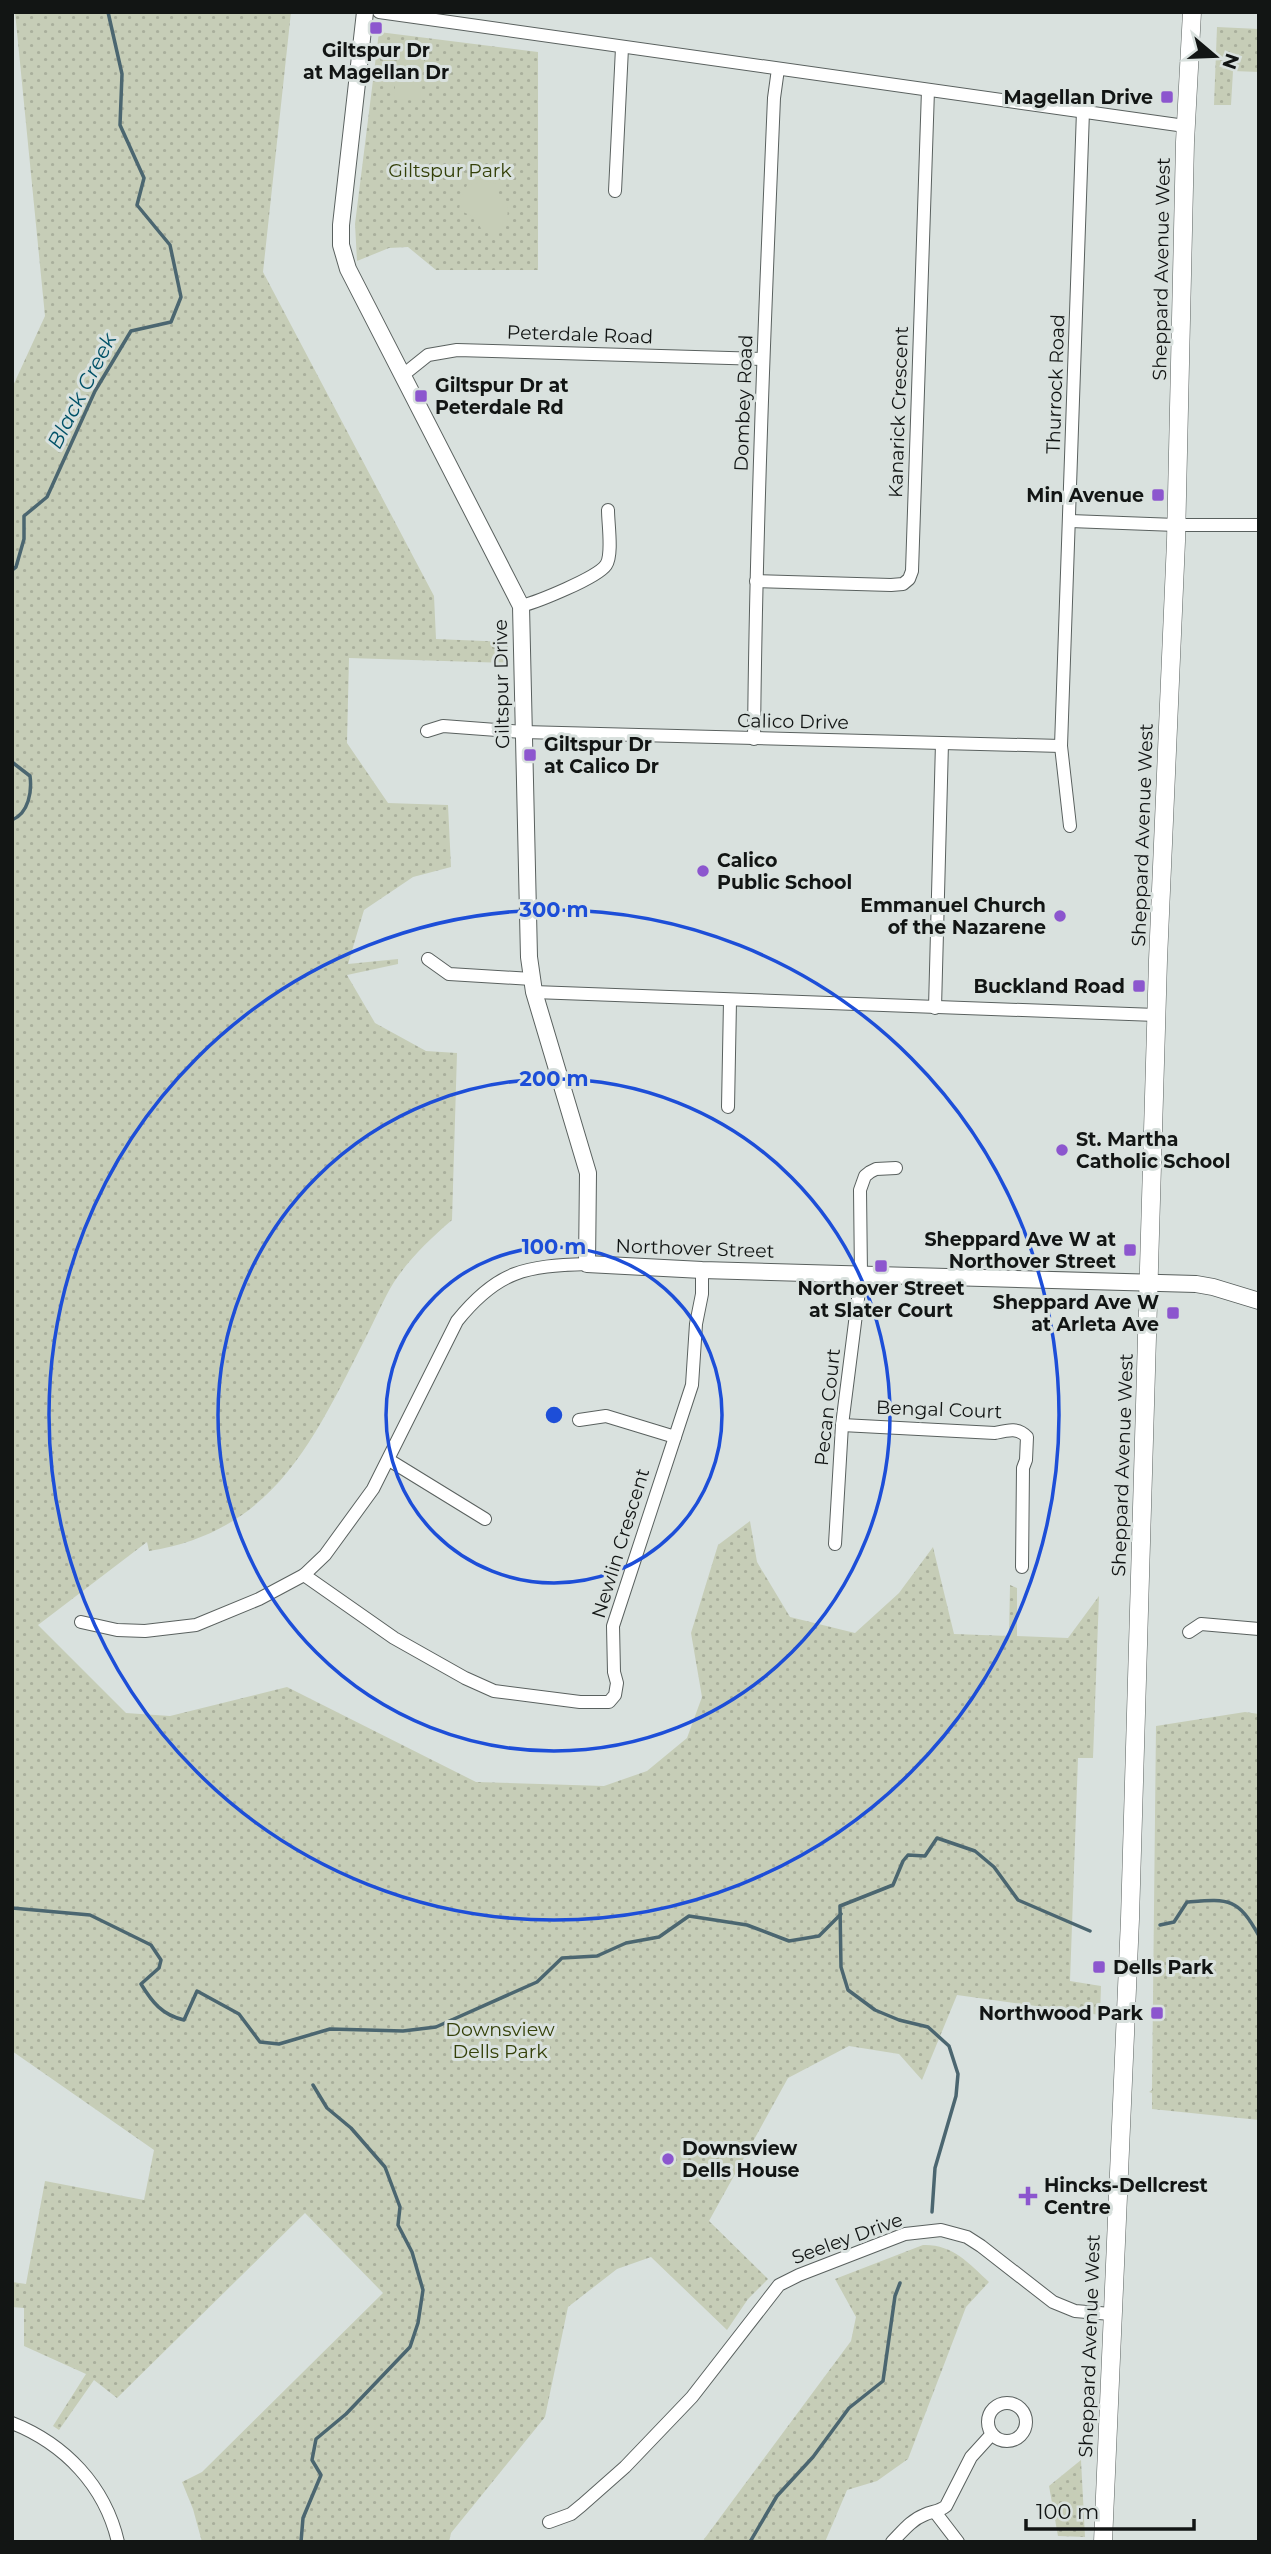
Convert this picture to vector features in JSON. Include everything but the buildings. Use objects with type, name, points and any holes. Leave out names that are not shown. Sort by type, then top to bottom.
[{"type":"main road","name":"Sheppard Avenue West","points":[[1103,2542],[1130,1919],[1156,1015],[1176,526],[1185,126],[1192,12]]},
{"type":"street","name":"Giltspur Drive","points":[[365,12],[341,245],[348,269],[521,606],[529,957],[533,986],[588,1173],[587,1264]]},
{"type":"street","points":[[379,12],[1185,126]]},
{"type":"street","points":[[615,191],[622,48]]},
{"type":"street","name":"Dombey Road","points":[[754,739],[763,359],[774,98],[778,69]]},
{"type":"street","name":"Kanarick Crescent","points":[[756,581],[891,585],[903,584],[912,571],[928,90]]},
{"type":"street","name":"Thurrock Road","points":[[1070,826],[1061,746],[1083,111]]},
{"type":"street","name":"Peterdale Road","points":[[403,375],[428,355],[457,350],[763,359]]},
{"type":"street","points":[[521,606],[550,596],[587,578],[606,565],[609,556],[608,510]]},
{"type":"street","points":[[1069,521],[1176,526],[1259,524]]},
{"type":"street","name":"Calico Drive","points":[[427,731],[443,726],[523,732],[1061,746]]},
{"type":"street","points":[[935,1008],[942,743]]},
{"type":"street","points":[[428,959],[449,974],[533,986],[730,1001],[1156,1015]]},
{"type":"street","points":[[728,1107],[730,1001]]},
{"type":"street","name":"Pecan Court","points":[[835,1544],[842,1425],[861,1275],[860,1190],[865,1176],[870,1172],[896,1168]]},
{"type":"street","name":"Northover Street","points":[[81,1622],[109,1629],[145,1631],[196,1625],[242,1607],[304,1574],[338,1539],[373,1489],[457,1321],[476,1299],[508,1276],[526,1269],[587,1264],[1205,1285],[1259,1301]]},
{"type":"street","name":"Newlin Crescent","points":[[304,1574],[394,1638],[465,1678],[495,1691],[580,1702],[609,1702],[615,1695],[617,1683],[614,1672],[613,1626],[692,1385],[702,1270]]},
{"type":"street","points":[[579,1420],[606,1416],[675,1437]]},
{"type":"street","name":"Bengal Court","points":[[842,1425],[990,1433],[1016,1429],[1022,1432],[1027,1437],[1023,1468],[1022,1567]]},
{"type":"street","points":[[388,1460],[485,1519]]},
{"type":"street","points":[[1189,1632],[1201,1624],[1259,1629]]},
{"type":"street","name":"Seeley Drive","points":[[549,2522],[570,2514],[625,2467],[692,2397],[779,2285],[905,2234],[941,2230],[967,2237],[993,2254],[1053,2302],[1075,2311],[1111,2314]]},
{"type":"street","points":[[12,2423],[46,2440],[76,2463],[113,2522],[118,2542]]},
{"type":"street","points":[[892,2542],[914,2521],[946,2505],[971,2457],[991,2435]]},
{"type":"street","points":[[934,2512],[958,2542]]},
{"type":"green space","name":"Downsview Dells Park","points":[[15,12],[291,12],[263,272],[434,596],[436,639],[508,642],[508,663],[349,658],[347,743],[388,803],[448,805],[451,867],[413,877],[364,910],[348,964],[398,959],[398,964],[347,975],[375,1023],[426,1051],[457,1053],[452,1220],[421,1249],[394,1282],[346,1377],[307,1446],[259,1502],[228,1524],[192,1540],[149,1551],[147,1542],[38,1625],[126,1713],[170,1716],[287,1687],[476,1782],[604,1786],[647,1771],[687,1738],[702,1697],[691,1633],[718,1545],[750,1521],[757,1562],[790,1617],[855,1633],[899,1593],[933,1547],[954,1634],[1009,1636],[1010,1585],[1017,1588],[1017,1636],[1068,1638],[1099,1596],[1093,1758],[1078,1758],[1070,1981],[1101,1986],[1100,2015],[957,1995],[922,2080],[899,2054],[849,2046],[788,2078],[709,2221],[768,2279],[748,2299],[727,2330],[651,2257],[617,2269],[568,2307],[545,2417],[451,2533],[449,2542],[202,2542],[182,2482],[202,2472],[383,2293],[305,2213],[117,2398],[94,2380],[59,2430],[53,2426],[86,2374],[24,2346],[24,2308],[12,2307],[12,2282],[26,2284],[45,2181],[144,2200],[154,2150],[12,2051],[12,388],[45,316]]},
{"type":"green space","points":[[1217,27],[1259,29],[1259,72],[1233,71],[1231,105],[1214,105]]},
{"type":"green space","name":"Giltspur Park","points":[[379,32],[538,52],[538,270],[436,270],[408,247],[389,248],[357,261],[355,224]]},
{"type":"green space","points":[[398,48],[425,50],[420,101],[394,99]]},
{"type":"green space","points":[[487,181],[497,184],[497,204],[508,205],[507,223],[496,233],[483,233],[476,218],[459,210],[467,185]]},
{"type":"green space","points":[[1245,1712],[1259,1714],[1259,2120],[1152,2109],[1152,2093],[1149,2092],[1152,2090],[1156,1726]]},
{"type":"green space","points":[[923,2245],[951,2251],[989,2282],[966,2307],[908,2459],[877,2481],[847,2490],[825,2542],[702,2542],[851,2341],[856,2317],[835,2279]]},
{"type":"green space","points":[[1081,2460],[1085,2537],[1058,2536],[1049,2486]]},
{"type":"waterway","name":"Black Creek","points":[[12,570],[16,567],[24,539],[24,516],[47,497],[95,391],[131,331],[171,322],[181,297],[170,245],[137,205],[144,178],[120,125],[122,74],[108,12]]},
{"type":"waterway","name":"Black Creek","points":[[12,762],[30,776],[30,795],[26,807],[12,820]]},
{"type":"waterway","points":[[932,2212],[935,2168],[956,2096],[958,2074],[949,2046],[928,2027],[899,2020],[875,2010],[848,1990],[841,1967],[840,1906],[893,1885],[908,1855],[925,1856],[937,1838],[975,1851],[994,1867],[1018,1900],[1090,1931]]},
{"type":"waterway","name":"Black Creek","points":[[1160,1925],[1174,1922],[1187,1902],[1222,1901],[1238,1907],[1259,1936]]},
{"type":"waterway","name":"Black Creek","points":[[12,1908],[90,1915],[151,1945],[161,1960],[159,1968],[141,1984],[164,2011],[184,2020],[197,1991],[239,2014],[260,2042],[279,2044],[330,2029],[403,2031],[436,2027],[537,1982],[562,1958],[597,1956],[626,1943],[659,1937],[689,1916],[747,1925],[789,1941],[819,1936],[841,1914]]},
{"type":"waterway","points":[[301,2542],[303,2518],[321,2475],[312,2460],[316,2439],[346,2414],[410,2347],[418,2323],[423,2290],[412,2252],[398,2225],[400,2207],[385,2167],[351,2128],[327,2108],[313,2085]]},
{"type":"waterway","points":[[750,2542],[777,2496],[813,2457],[849,2408],[883,2381],[895,2296],[900,2283]]},
{"type":"place","name":"Giltspur Dr at Magellan Dr","points":[[376,28]]},
{"type":"place","name":"Magellan Drive","points":[[1167,97]]},
{"type":"place","name":"Giltspur Dr at Peterdale Rd","points":[[421,396]]},
{"type":"place","name":"Min Avenue","points":[[1158,495]]},
{"type":"place","name":"Giltspur Dr at Calico Dr","points":[[530,755]]},
{"type":"place","name":"Calico Public School","points":[[703,871]]},
{"type":"place","name":"Emmanuel Church of the Nazarene","points":[[1060,916]]},
{"type":"place","name":"Buckland Road","points":[[1139,986]]},
{"type":"place","name":"St. Martha Catholic School","points":[[1062,1150]]},
{"type":"place","name":"Sheppard Ave W at Northover Street","points":[[1130,1250]]},
{"type":"place","name":"Northover Street at Slater Court","points":[[881,1266]]},
{"type":"place","name":"Sheppard Ave W at Arleta Ave","points":[[1173,1313]]},
{"type":"place","name":"Dells Park","points":[[1099,1967]]},
{"type":"place","name":"Northwood Park","points":[[1157,2013]]},
{"type":"place","name":"Downsview Dells House","points":[[668,2159]]},
{"type":"place","name":"Hincks-Dellcrest Centre","points":[[1028,2196]]}]
